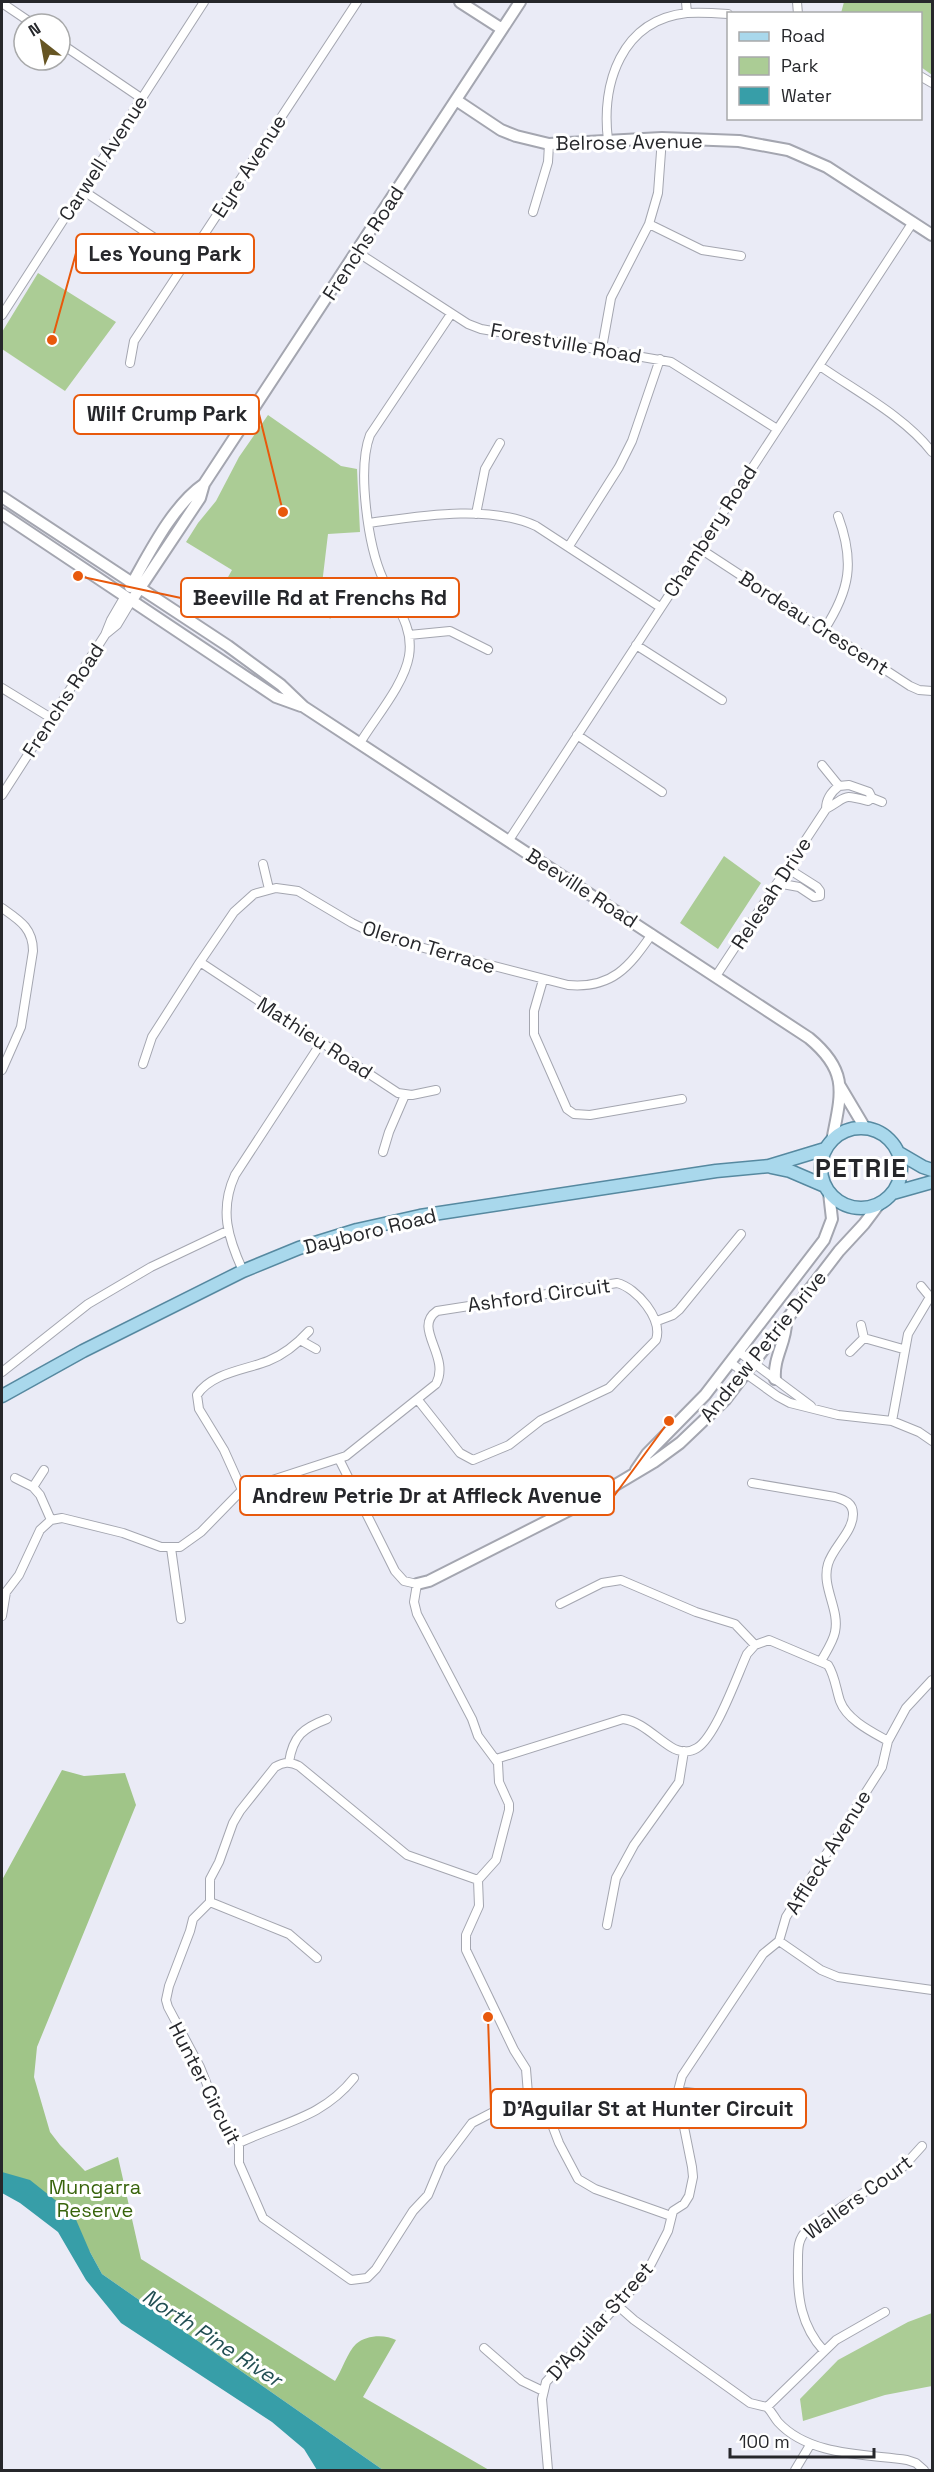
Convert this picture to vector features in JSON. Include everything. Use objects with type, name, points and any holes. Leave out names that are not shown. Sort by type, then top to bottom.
[{"type":"main road","points":[[893,1193],[901,1176],[902,1164],[899,1153],[887,1137],[865,1128],[849,1130],[829,1145],[821,1164],[827,1190],[840,1202],[852,1207],[866,1208],[879,1204],[893,1193],[933,1182]]},
{"type":"main road","name":"Dayboro Road","points":[[2,1396],[243,1271],[324,1240],[420,1216],[716,1171],[770,1166],[829,1145]]},
{"type":"main road","points":[[899,1153],[933,1170]]},
{"type":"main road","name":"Dayboro Road","points":[[770,1166],[790,1171],[827,1190]]},
{"type":"street","name":"Carwell Avenue","points":[[2,315],[204,2]]},
{"type":"street","name":"Eyre Avenue","points":[[130,363],[134,341],[357,2]]},
{"type":"street","points":[[460,2],[502,29]]},
{"type":"street","name":"Frenchs Road","points":[[2,795],[105,635],[111,620],[200,498],[204,484],[520,2]]},
{"type":"street","points":[[686,2],[687,13]]},
{"type":"street","points":[[2,3],[15,12]]},
{"type":"street","points":[[608,140],[605,115],[609,83],[621,56],[644,30],[659,21],[687,13],[727,14]]},
{"type":"street","points":[[72,51],[141,98]]},
{"type":"street","name":"Belrose Avenue","points":[[456,100],[501,129],[516,136],[549,144],[584,144],[608,140],[662,138],[739,141],[788,150],[827,167],[933,235]]},
{"type":"street","points":[[602,348],[611,298],[649,224],[658,194],[662,138]]},
{"type":"street","points":[[533,212],[548,162],[549,144]]},
{"type":"street","points":[[82,190],[188,260]]},
{"type":"street","name":"Chambery Road","points":[[508,840],[913,222]]},
{"type":"street","points":[[649,224],[702,249],[741,256]]},
{"type":"street","name":"Forestville Road","points":[[357,252],[451,314],[481,328],[660,359],[682,368],[777,429]]},
{"type":"street","points":[[360,743],[407,666],[410,653],[405,621],[380,571],[371,543],[364,467],[367,445],[370,435],[451,314]]},
{"type":"street","points":[[569,546],[620,467],[632,441],[660,359]]},
{"type":"street","points":[[820,366],[901,422],[919,436],[933,452]]},
{"type":"street","points":[[476,514],[485,469],[500,443]]},
{"type":"street","name":"Beeville Road","points":[[2,497],[136,585],[281,685],[304,707],[798,1031],[824,1052],[835,1067],[840,1086],[865,1128]]},
{"type":"street","name":"Beeville Road","points":[[2,514],[276,697],[304,707]]},
{"type":"street","points":[[369,523],[424,515],[476,514],[525,521],[569,546],[660,606]]},
{"type":"street","points":[[824,630],[844,596],[848,582],[848,550],[838,516]]},
{"type":"street","name":"Bordeau Crescent","points":[[699,548],[910,686],[919,690],[933,691]]},
{"type":"street","points":[[409,635],[450,631],[488,650]]},
{"type":"street","points":[[636,645],[722,700]]},
{"type":"street","points":[[2,688],[51,718]]},
{"type":"street","points":[[577,735],[662,792]]},
{"type":"street","points":[[822,765],[839,786],[849,785],[869,792],[872,798],[882,802]]},
{"type":"street","name":"Relesah Drive","points":[[826,809],[826,802],[839,786]]},
{"type":"street","name":"Relesah Drive","points":[[716,976],[826,809],[847,796],[868,801],[872,798]]},
{"type":"street","points":[[143,1064],[152,1037],[240,905],[254,894],[269,889],[263,864]]},
{"type":"street","points":[[777,883],[799,888],[814,897],[820,896],[817,887],[788,868]]},
{"type":"street","name":"Oleron Terrace","points":[[269,889],[291,888],[304,893],[352,923],[381,937],[543,980],[580,986],[603,983],[629,965],[652,934]]},
{"type":"street","points":[[2,908],[25,925],[33,941],[21,1027],[2,1070]]},
{"type":"street","name":"Mathieu Road","points":[[200,962],[321,1043],[405,1095]]},
{"type":"street","points":[[543,980],[534,1011],[534,1034],[572,1117],[682,1099]]},
{"type":"street","points":[[243,1271],[228,1232],[227,1199],[235,1175],[321,1043]]},
{"type":"street","points":[[829,1145],[840,1086]]},
{"type":"street","points":[[383,1152],[405,1095],[436,1090]]},
{"type":"street","name":"Andrew Petrie Drive","points":[[634,1472],[647,1454],[696,1406],[824,1240],[832,1219],[827,1190]]},
{"type":"street","name":"Andrew Petrie Drive","points":[[417,1584],[429,1581],[597,1496],[634,1472],[668,1454],[725,1400],[839,1251],[879,1204]]},
{"type":"street","points":[[2,1372],[88,1304],[151,1267],[228,1232]]},
{"type":"street","points":[[418,1400],[460,1453],[473,1460],[509,1445],[542,1420],[609,1388],[656,1340],[657,1321],[676,1313],[741,1234]]},
{"type":"street","name":"Ashford Circuit","points":[[242,1490],[339,1459],[355,1450],[436,1384],[441,1365],[427,1325],[430,1316],[437,1311],[617,1283],[632,1290],[657,1321]]},
{"type":"street","points":[[892,1422],[903,1349],[912,1324],[931,1297],[921,1286]]},
{"type":"street","points":[[776,1379],[775,1364],[787,1332],[786,1321]]},
{"type":"street","points":[[861,1325],[864,1338]]},
{"type":"street","points":[[2,1616],[4,1591],[19,1575],[40,1530],[51,1520],[62,1518],[171,1548],[187,1544],[201,1532],[242,1490],[224,1450],[199,1409],[197,1395],[205,1385],[238,1370],[267,1362],[300,1340],[309,1330]]},
{"type":"street","points":[[864,1338],[903,1349]]},
{"type":"street","points":[[850,1352],[864,1338]]},
{"type":"street","points":[[300,1340],[316,1349]]},
{"type":"street","points":[[739,1352],[812,1407]]},
{"type":"street","points":[[731,1363],[783,1400],[838,1415],[892,1422],[919,1432],[933,1441]]},
{"type":"street","points":[[339,1459],[395,1572],[404,1581],[417,1584],[414,1602],[417,1614],[472,1719],[478,1736],[486,1750],[496,1759],[499,1767],[499,1782],[507,1799],[509,1810],[498,1844],[496,1860],[478,1880],[479,1906],[466,1935],[466,1950],[514,2050],[526,2069],[528,2094],[548,2114],[556,2136],[578,2179],[595,2189],[671,2216],[689,2196],[693,2177],[678,2091],[784,2104]]},
{"type":"street","points":[[33,1487],[44,1470]]},
{"type":"street","points":[[15,1478],[33,1487],[40,1495],[51,1520]]},
{"type":"street","points":[[752,1484],[844,1499],[854,1512],[851,1524],[829,1562],[826,1572],[836,1624],[835,1633],[821,1661]]},
{"type":"street","points":[[171,1548],[181,1619]]},
{"type":"street","points":[[560,1604],[602,1583],[621,1580],[696,1612],[735,1624],[754,1645]]},
{"type":"street","points":[[496,1759],[623,1719],[636,1723],[671,1747],[684,1751],[698,1747],[713,1727],[747,1654],[754,1645],[769,1640],[821,1661],[832,1671],[844,1709],[888,1741]]},
{"type":"street","name":"Affleck Avenue","points":[[678,2091],[687,2067],[761,1956],[779,1941],[786,1917],[882,1767],[888,1741],[906,1708],[933,1680]]},
{"type":"street","points":[[289,1762],[296,1738],[314,1724],[327,1719]]},
{"type":"street","points":[[606,1925],[616,1878],[634,1845],[679,1782],[684,1751]]},
{"type":"street","points":[[317,1958],[289,1934],[210,1902],[210,1880],[240,1811],[275,1767],[289,1762],[298,1766],[407,1855],[478,1880]]},
{"type":"street","name":"Hunter Circuit","points":[[210,1902],[193,1919],[169,1986],[166,2000],[171,2014],[200,2067],[222,2122],[239,2143],[239,2163],[263,2218],[346,2278],[361,2280],[376,2269],[413,2211],[428,2195],[441,2164],[472,2123],[528,2094]]},
{"type":"street","points":[[779,1941],[820,1970],[838,1977],[933,1990]]},
{"type":"street","points":[[239,2143],[326,2106],[336,2099],[354,2078]]},
{"type":"street","name":"Wallers Court","points":[[824,2351],[809,2332],[800,2305],[799,2240],[808,2229],[903,2168],[922,2146]]},
{"type":"street","name":"D'Aguilar Street","points":[[548,2470],[542,2408],[543,2391],[552,2374],[649,2268],[668,2231],[671,2216]]},
{"type":"street","points":[[617,2305],[634,2320],[750,2403],[768,2407],[780,2424],[810,2445],[907,2460],[916,2463],[924,2470]]},
{"type":"street","points":[[768,2407],[824,2351],[846,2333],[885,2312]]},
{"type":"street","points":[[484,2348],[522,2381],[543,2391]]},
{"type":"street","points":[[795,2470],[810,2445]]},
{"type":"green space","points":[[844,2],[932,2],[932,75],[922,68],[922,12],[841,12]]},
{"type":"green space","points":[[38,273],[116,322],[65,391],[2,349],[2,332]]},
{"type":"green space","points":[[268,415],[341,466],[357,469],[360,532],[328,534],[320,601],[331,619],[253,584],[239,609],[219,593],[232,570],[186,542],[216,501],[239,457]]},
{"type":"green space","points":[[724,856],[761,883],[718,949],[680,923]]},
{"type":"green space","name":"Mungarra Reserve","points":[[62,1770],[84,1776],[125,1773],[136,1805],[37,2047],[34,2077],[50,2132],[85,2171],[118,2157],[141,2259],[335,2381],[350,2351],[360,2341],[376,2336],[396,2340],[363,2397],[489,2470],[383,2470],[102,2274],[90,2252],[2,2172],[2,1880]]},
{"type":"green space","points":[[932,2313],[932,2386],[885,2395],[803,2421],[800,2399],[838,2360],[908,2322]]},
{"type":"water","name":"North Pine River","points":[[2,2172],[30,2180],[74,2215],[102,2274],[383,2470],[317,2470],[304,2449],[272,2422],[121,2323],[86,2280],[58,2232],[20,2203],[2,2193]]},
{"type":"place","name":"Les Young Park","points":[[52,340]]},
{"type":"place","name":"Wilf Crump Park","points":[[283,512]]},
{"type":"place","name":"Beeville Rd at Frenchs Rd","points":[[78,576]]},
{"type":"place","name":"Andrew Petrie Dr at Affleck Avenue","points":[[669,1421]]},
{"type":"place","name":"D'Aguilar St at Hunter Circuit","points":[[488,2017]]},
{"type":"district","name":"PETRIE","points":[[861,1168]]}]
